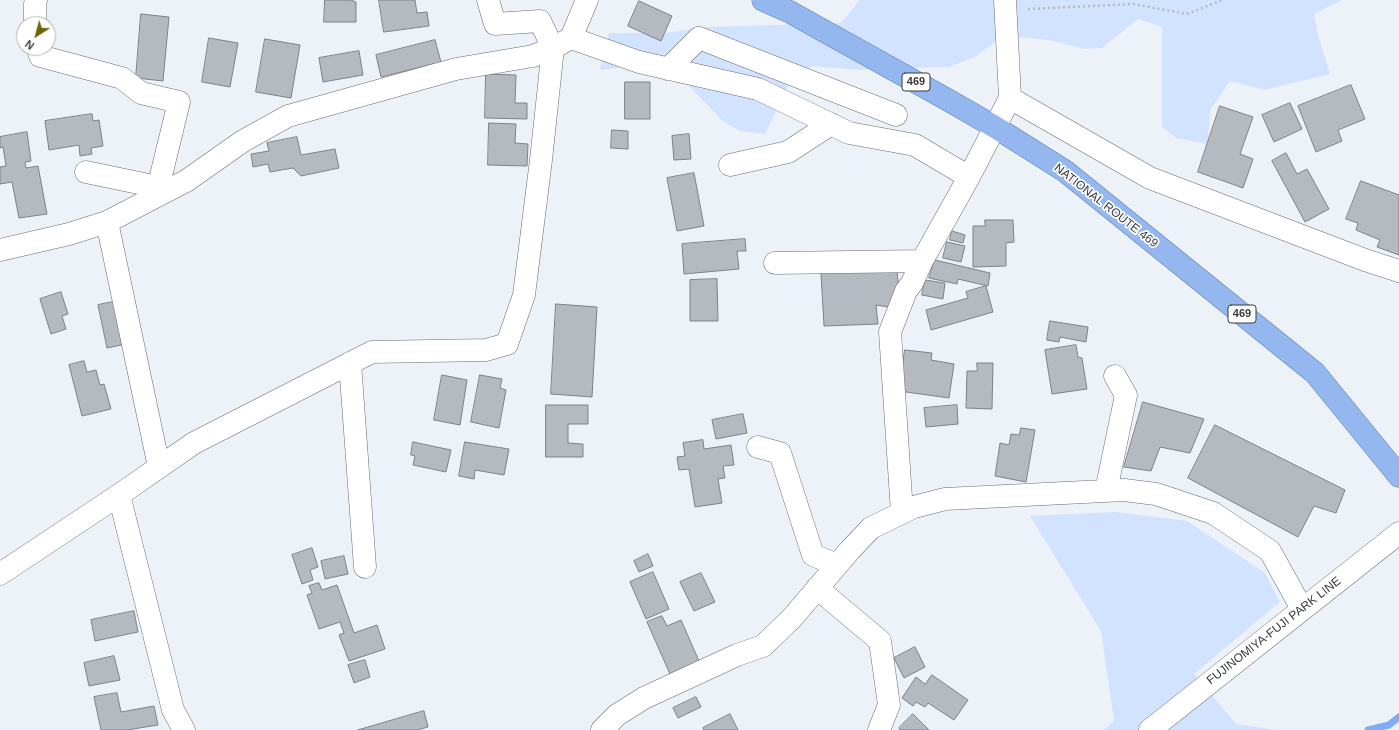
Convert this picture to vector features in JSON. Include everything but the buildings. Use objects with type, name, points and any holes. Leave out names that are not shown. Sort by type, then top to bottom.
[{"type":"highway","name":"NATIONAL ROUTE 469","points":[[763,0],[790,12],[995,128],[1065,172],[1315,373],[1399,476]]},
{"type":"street","points":[[35,16],[36,0]]},
{"type":"street","points":[[488,0],[495,24],[540,20],[562,43],[758,89],[849,133],[914,145],[969,177]]},
{"type":"street","points":[[0,574],[120,495],[194,443],[372,352],[486,350],[507,344],[524,295],[541,160],[562,43],[586,0]]},
{"type":"street","points":[[902,513],[890,332],[906,291],[912,283],[922,261],[969,177],[1010,98],[1005,1]]},
{"type":"street","points":[[668,69],[699,38],[896,115]]},
{"type":"street","points":[[0,250],[69,234],[107,222],[157,192],[186,181],[243,141],[288,116],[456,69],[533,56],[562,43]]},
{"type":"street","points":[[40,56],[122,78],[141,93],[179,102],[157,192]]},
{"type":"street","points":[[1010,98],[1150,178],[1365,260],[1399,271]]},
{"type":"street","points":[[730,165],[788,152],[831,124]]},
{"type":"street","points":[[86,172],[157,192]]},
{"type":"street","points":[[107,222],[159,467]]},
{"type":"street","points":[[775,263],[922,261]]},
{"type":"street","points":[[350,363],[365,567]]},
{"type":"street","points":[[1106,491],[1126,395],[1115,376]]},
{"type":"street","points":[[758,447],[780,453],[812,555],[837,566]]},
{"type":"street","points":[[602,730],[617,715],[644,698],[737,656],[763,646],[792,618],[872,528],[914,507],[944,499],[1124,490],[1156,494],[1213,513],[1270,551],[1302,609]]},
{"type":"street","points":[[120,495],[173,710],[184,730]]},
{"type":"street","name":"FUJINOMIYA-FUJI PARK LINE","points":[[1150,730],[1399,533]]},
{"type":"street","points":[[818,588],[880,641],[889,705],[879,730]]},
{"type":"path","points":[[1005,1],[1029,9],[1133,4],[1187,14],[1222,0]]},
{"type":"shaded area","points":[[860,0],[1342,0],[1314,14],[1318,35],[1330,74],[1264,90],[1230,81],[1210,110],[1208,144],[1176,138],[1162,127],[1162,27],[1138,19],[1102,48],[1085,49],[1049,40],[1003,36],[975,57],[949,67],[860,70],[811,66],[791,80],[765,134],[740,131],[723,121],[689,86],[650,64],[600,70],[609,33],[665,33],[708,27],[841,23]]},
{"type":"shaded area","points":[[1115,512],[1187,521],[1265,573],[1280,602],[1194,674],[1236,724],[1277,730],[1104,730],[1114,721],[1101,631],[1030,516]]},
{"type":"waterway","points":[[1368,730],[1389,725],[1399,717]]}]
